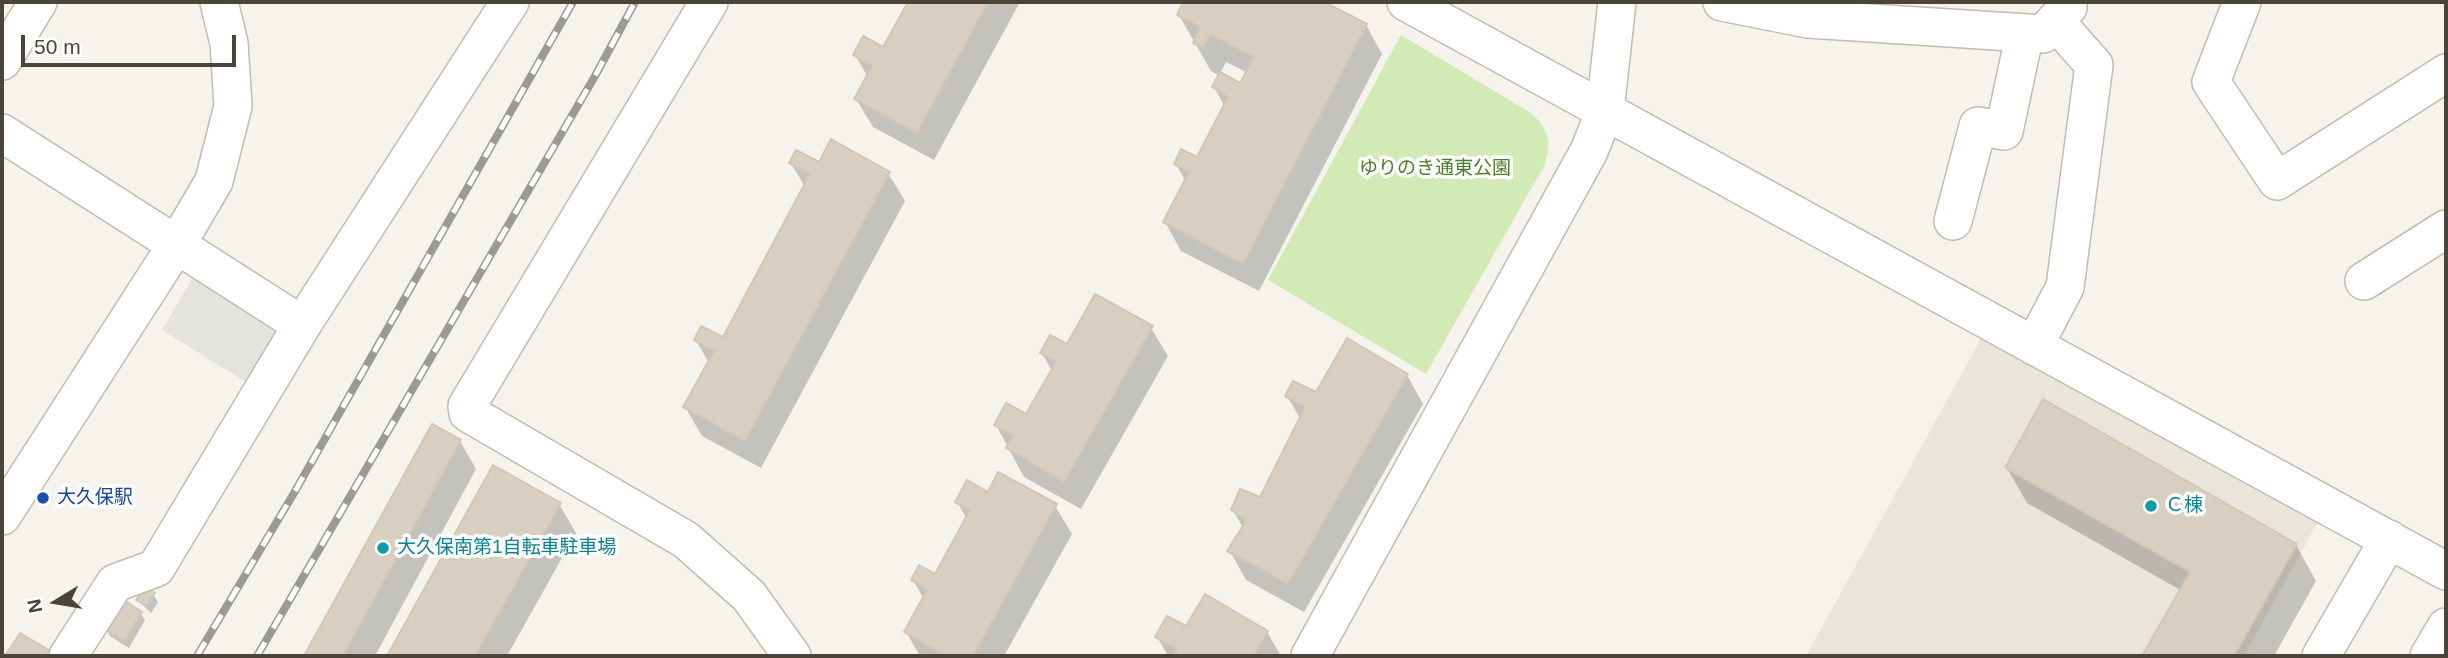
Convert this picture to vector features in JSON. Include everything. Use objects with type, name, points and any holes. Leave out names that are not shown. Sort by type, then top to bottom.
[{"type":"street","points":[[2,61],[38,2]]},
{"type":"street","points":[[2,516],[177,244],[214,181],[233,106],[229,43],[219,2]]},
{"type":"street","points":[[68,656],[115,583],[156,568],[302,325],[510,2]]},
{"type":"street","points":[[709,2],[467,406],[468,413],[686,540],[749,596],[792,656]]},
{"type":"street","points":[[1406,2],[2446,571]]},
{"type":"street","points":[[1310,656],[1589,151],[1605,111],[1617,2]]},
{"type":"street","points":[[1722,2],[1808,19],[2049,18],[2094,65],[2065,287],[2034,345]]},
{"type":"street","points":[[2242,2],[2211,82],[2277,181],[2446,73]]},
{"type":"street","points":[[1953,220],[1978,126],[2004,131],[2049,18]]},
{"type":"street","points":[[2,133],[302,325]]},
{"type":"street","points":[[2364,281],[2446,229]]},
{"type":"street","points":[[2321,656],[2389,539]]},
{"type":"street","points":[[2429,656],[2446,626]]},
{"type":"shaded area","points":[[197,270],[273,317],[277,338],[249,384],[162,330]]},
{"type":"shaded area","points":[[1988,326],[2323,513],[2244,656],[1806,656]]},
{"type":"green space","name":"ゆりのき通東公園","points":[[1401,35],[1531,113],[1548,137],[1544,166],[1426,374],[1268,280]]},
{"type":"building","points":[[908,2],[988,2],[917,133],[854,99],[872,66],[853,55],[863,36],[883,47]]},
{"type":"building","points":[[1183,2],[1324,2],[1367,24],[1243,264],[1163,222],[1189,172],[1174,164],[1181,149],[1197,157],[1228,97],[1212,87],[1220,72],[1240,83],[1254,57],[1210,34],[1203,48],[1193,43],[1200,27],[1177,15]]},
{"type":"building","points":[[831,139],[890,172],[745,441],[683,407],[714,351],[694,340],[701,326],[723,337],[810,174],[789,163],[796,150],[819,162]]},
{"type":"building","points":[[1095,294],[1153,326],[1064,482],[1006,448],[1013,436],[994,425],[1006,403],[1026,414],[1056,362],[1040,353],[1050,335],[1067,344]]},
{"type":"building","points":[[1347,338],[1408,374],[1288,584],[1227,551],[1247,519],[1231,510],[1240,489],[1260,497],[1305,407],[1285,396],[1293,381],[1316,392]]},
{"type":"building","name":"Ｃ棟","points":[[2043,399],[2297,544],[2234,656],[2142,656],[2190,572],[2005,468]]},
{"type":"building","name":"大久保南第1自転車駐車場","points":[[432,424],[461,440],[343,656],[304,656]]},
{"type":"building","points":[[493,465],[561,503],[475,656],[387,656]]},
{"type":"building","points":[[998,472],[1057,504],[973,656],[946,656],[904,632],[927,590],[911,580],[919,565],[935,574],[970,510],[955,502],[967,480],[988,492]]},
{"type":"building","points":[[145,587],[155,593],[146,606],[136,600]]},
{"type":"building","points":[[1205,594],[1268,631],[1254,656],[1173,656],[1177,649],[1155,637],[1167,616],[1186,626]]},
{"type":"building","points":[[121,598],[142,612],[124,641],[103,628]]},
{"type":"building","points":[[20,633],[49,650],[45,656],[5,656]]},
{"type":"railway","points":[[197,656],[294,493],[573,2]]},
{"type":"railway","points":[[257,656],[595,76],[635,2]]},
{"type":"place","name":"大久保駅","points":[[43,498]]},
{"type":"place","name":"Ｃ棟","points":[[2151,506]]},
{"type":"place","name":"大久保南第1自転車駐車場","points":[[383,548]]}]
